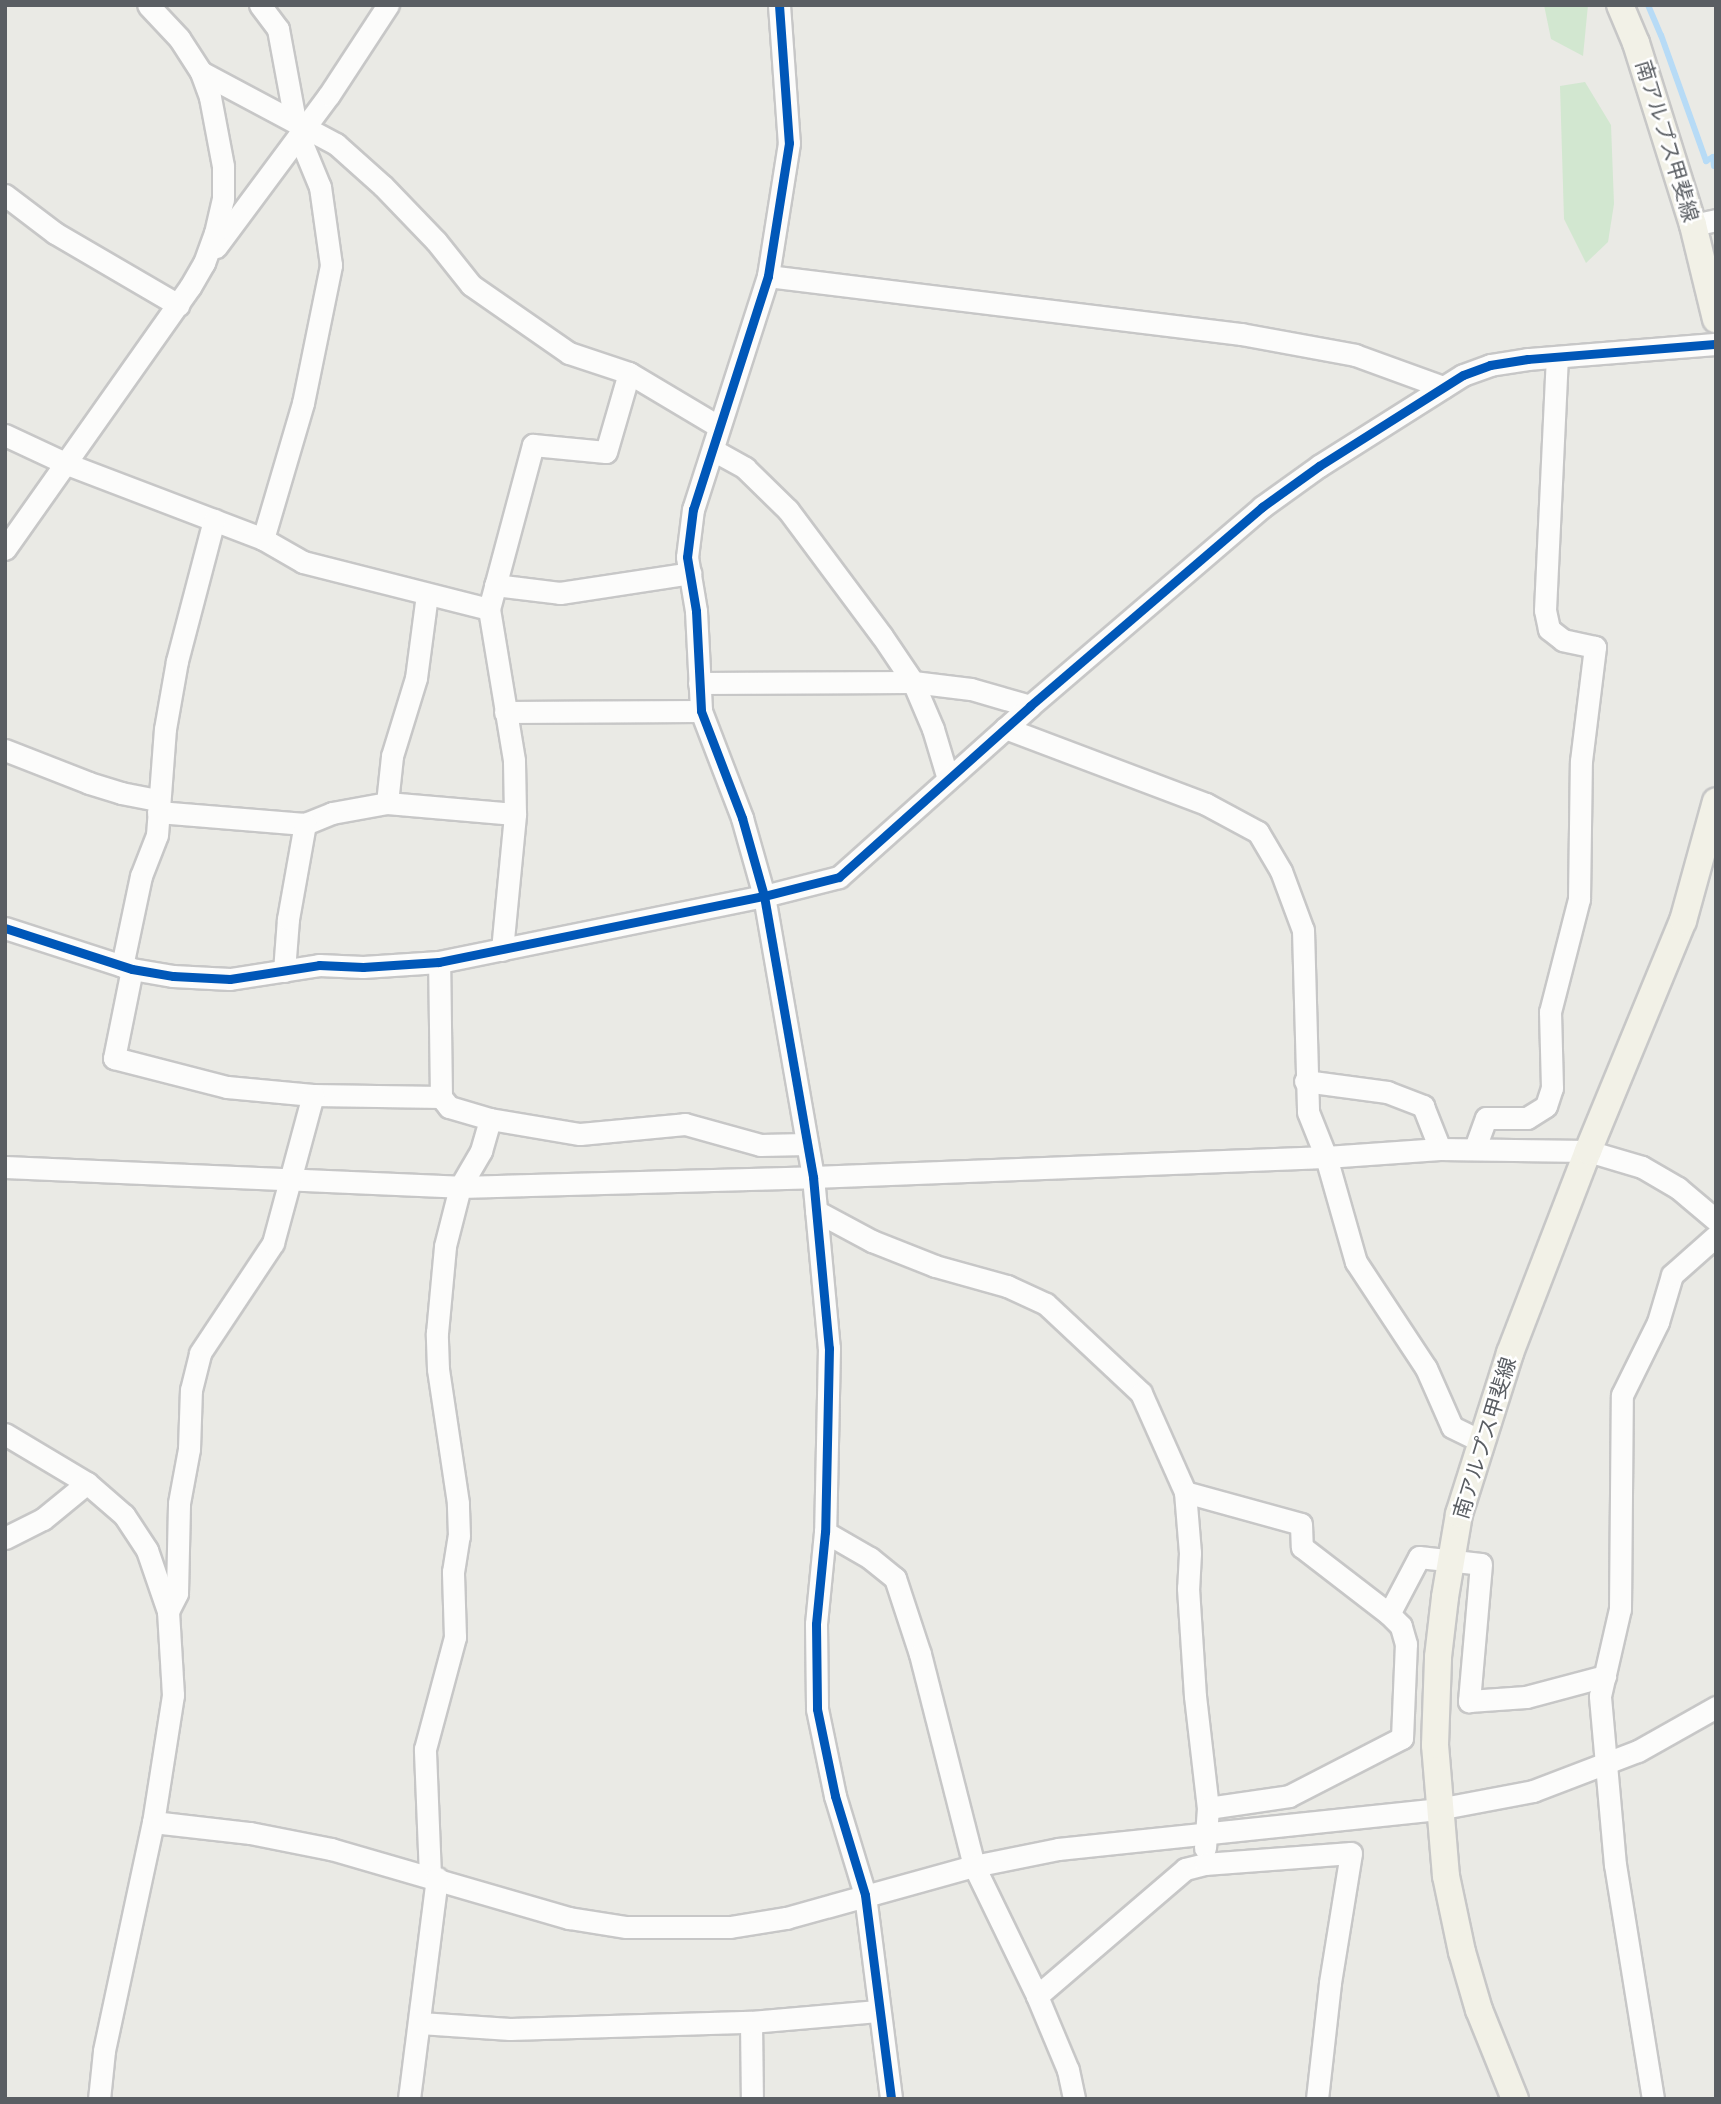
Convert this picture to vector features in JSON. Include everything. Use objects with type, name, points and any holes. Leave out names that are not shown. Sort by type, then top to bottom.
[{"type":"main road","name":"南アルプス甲斐線","points":[[1619,5],[1704,222],[1716,319]]},
{"type":"main road","name":"南アルプス甲斐線","points":[[1515,2099],[1493,2050],[1462,1952],[1446,1876],[1438,1809],[1435,1745],[1438,1657],[1451,1560],[1460,1514],[1481,1441],[1515,1341],[1588,1151],[1683,920],[1713,834],[1716,801]]},
{"type":"street","points":[[148,5],[179,38],[201,72],[219,133],[223,199],[204,263]]},
{"type":"street","points":[[260,5],[278,29],[300,128],[320,187],[331,265],[303,403],[262,539]]},
{"type":"street","points":[[5,549],[388,5]]},
{"type":"street","points":[[779,5],[789,143],[768,276],[693,509],[687,557],[696,611],[701,711],[743,818],[764,896],[813,1177],[829,1348],[825,1532],[816,1624],[817,1709],[835,1796],[865,1895],[891,2099]]},
{"type":"street","points":[[201,72],[300,128],[336,145],[383,186],[436,241],[471,285],[569,353],[629,373],[718,426]]},
{"type":"street","points":[[5,195],[55,233],[178,305]]},
{"type":"street","points":[[768,276],[1241,334],[1354,355],[1443,387]]},
{"type":"street","points":[[5,928],[127,967],[173,976],[230,979],[319,965],[363,967],[439,962],[641,918],[764,896],[839,877],[1030,706],[1262,507],[1319,466],[1443,387],[1490,365],[1716,344]]},
{"type":"street","points":[[1475,1148],[1486,1118],[1527,1118],[1546,1106],[1552,1088],[1550,1012],[1579,898],[1581,761],[1595,647],[1563,640],[1549,629],[1545,610],[1557,357]]},
{"type":"street","points":[[502,950],[515,814],[514,760],[489,609],[533,445],[606,452],[629,373]]},
{"type":"street","points":[[5,435],[67,464],[262,539],[303,562],[489,609]]},
{"type":"street","points":[[713,450],[745,468],[788,510],[913,682],[948,779]]},
{"type":"street","points":[[214,520],[177,661],[165,729],[157,835],[141,876],[114,1058],[227,1087],[313,1095],[441,1097]]},
{"type":"street","points":[[495,585],[560,593],[690,573]]},
{"type":"street","points":[[387,803],[392,756],[416,678],[427,595]]},
{"type":"street","points":[[699,682],[913,682],[971,689],[1030,706]]},
{"type":"street","points":[[505,712],[701,711]]},
{"type":"street","points":[[1005,728],[1206,804],[1258,832],[1281,872],[1303,930],[1306,980],[1305,1081],[1308,1112],[1326,1157],[1356,1262],[1426,1368],[1452,1427],[1481,1441]]},
{"type":"street","points":[[5,750],[158,806],[305,824],[332,813],[387,803],[515,814]]},
{"type":"street","points":[[284,971],[288,919],[305,824]]},
{"type":"street","points":[[439,962],[441,1097],[449,1107],[490,1119],[580,1135],[685,1124],[760,1145],[807,1144]]},
{"type":"street","points":[[1305,1081],[1387,1091],[1423,1106],[1440,1149]]},
{"type":"street","points":[[169,1611],[177,1593],[180,1503],[189,1450],[191,1390],[201,1353],[273,1243],[313,1095]]},
{"type":"street","points":[[409,2099],[420,2023],[434,1877],[425,1749],[455,1637],[453,1572],[459,1536],[458,1503],[438,1369],[437,1333],[445,1246],[460,1187],[481,1151],[490,1119]]},
{"type":"street","points":[[5,1167],[289,1182],[460,1187],[813,1177],[1326,1157],[1440,1149],[1588,1151],[1642,1167],[1678,1188],[1716,1220]]},
{"type":"street","points":[[816,1211],[872,1241],[935,1266],[1007,1286],[1046,1304],[1141,1393],[1185,1492],[1195,1696],[1208,1808],[1205,1864]]},
{"type":"street","points":[[1653,2099],[1615,1865],[1600,1696],[1620,1609],[1622,1395],[1658,1322],[1672,1275],[1716,1236]]},
{"type":"street","points":[[5,1434],[87,1483],[124,1515],[148,1550],[169,1611],[173,1695],[153,1822],[104,2051],[99,2099]]},
{"type":"street","points":[[5,1538],[43,1519],[87,1483]]},
{"type":"street","points":[[1185,1492],[1301,1524],[1302,1548],[1388,1614],[1401,1626],[1406,1644],[1402,1738],[1289,1796],[1208,1808]]},
{"type":"street","points":[[825,1532],[870,1558],[895,1578],[920,1654],[974,1866],[1037,1996],[1068,2070],[1074,2099]]},
{"type":"street","points":[[1388,1614],[1419,1557],[1481,1564],[1469,1701],[1526,1696],[1605,1676]]},
{"type":"street","points":[[153,1822],[250,1833],[331,1849],[569,1918],[626,1927],[730,1927],[786,1918],[974,1866],[1058,1849],[1438,1809],[1533,1791],[1606,1766],[1716,1707]]},
{"type":"street","points":[[1037,1996],[1185,1869],[1205,1864],[1351,1853],[1330,1983],[1317,2099]]},
{"type":"street","points":[[420,2023],[510,2029],[751,2022],[878,2011]]},
{"type":"street","points":[[751,2022],[752,2099]]},
{"type":"green space","points":[[1544,5],[1588,5],[1583,56],[1551,39]]},
{"type":"green space","points":[[1585,82],[1611,125],[1614,204],[1608,242],[1586,263],[1564,219],[1560,86]]},
{"type":"waterway","points":[[1648,5],[1706,161],[1713,157],[1714,166]]},
{"type":"cycle path","points":[[779,5],[789,143],[768,276],[693,509],[687,557],[696,611],[701,711],[742,818],[764,896],[813,1177],[829,1348],[825,1532],[816,1624],[817,1709],[835,1796],[865,1895],[891,2099]]},
{"type":"cycle path","points":[[5,928],[132,969],[173,976],[230,979],[319,965],[363,967],[439,962],[764,896],[839,877],[1030,706],[1262,507],[1319,466],[1463,375],[1490,365],[1528,359],[1716,344]]}]
